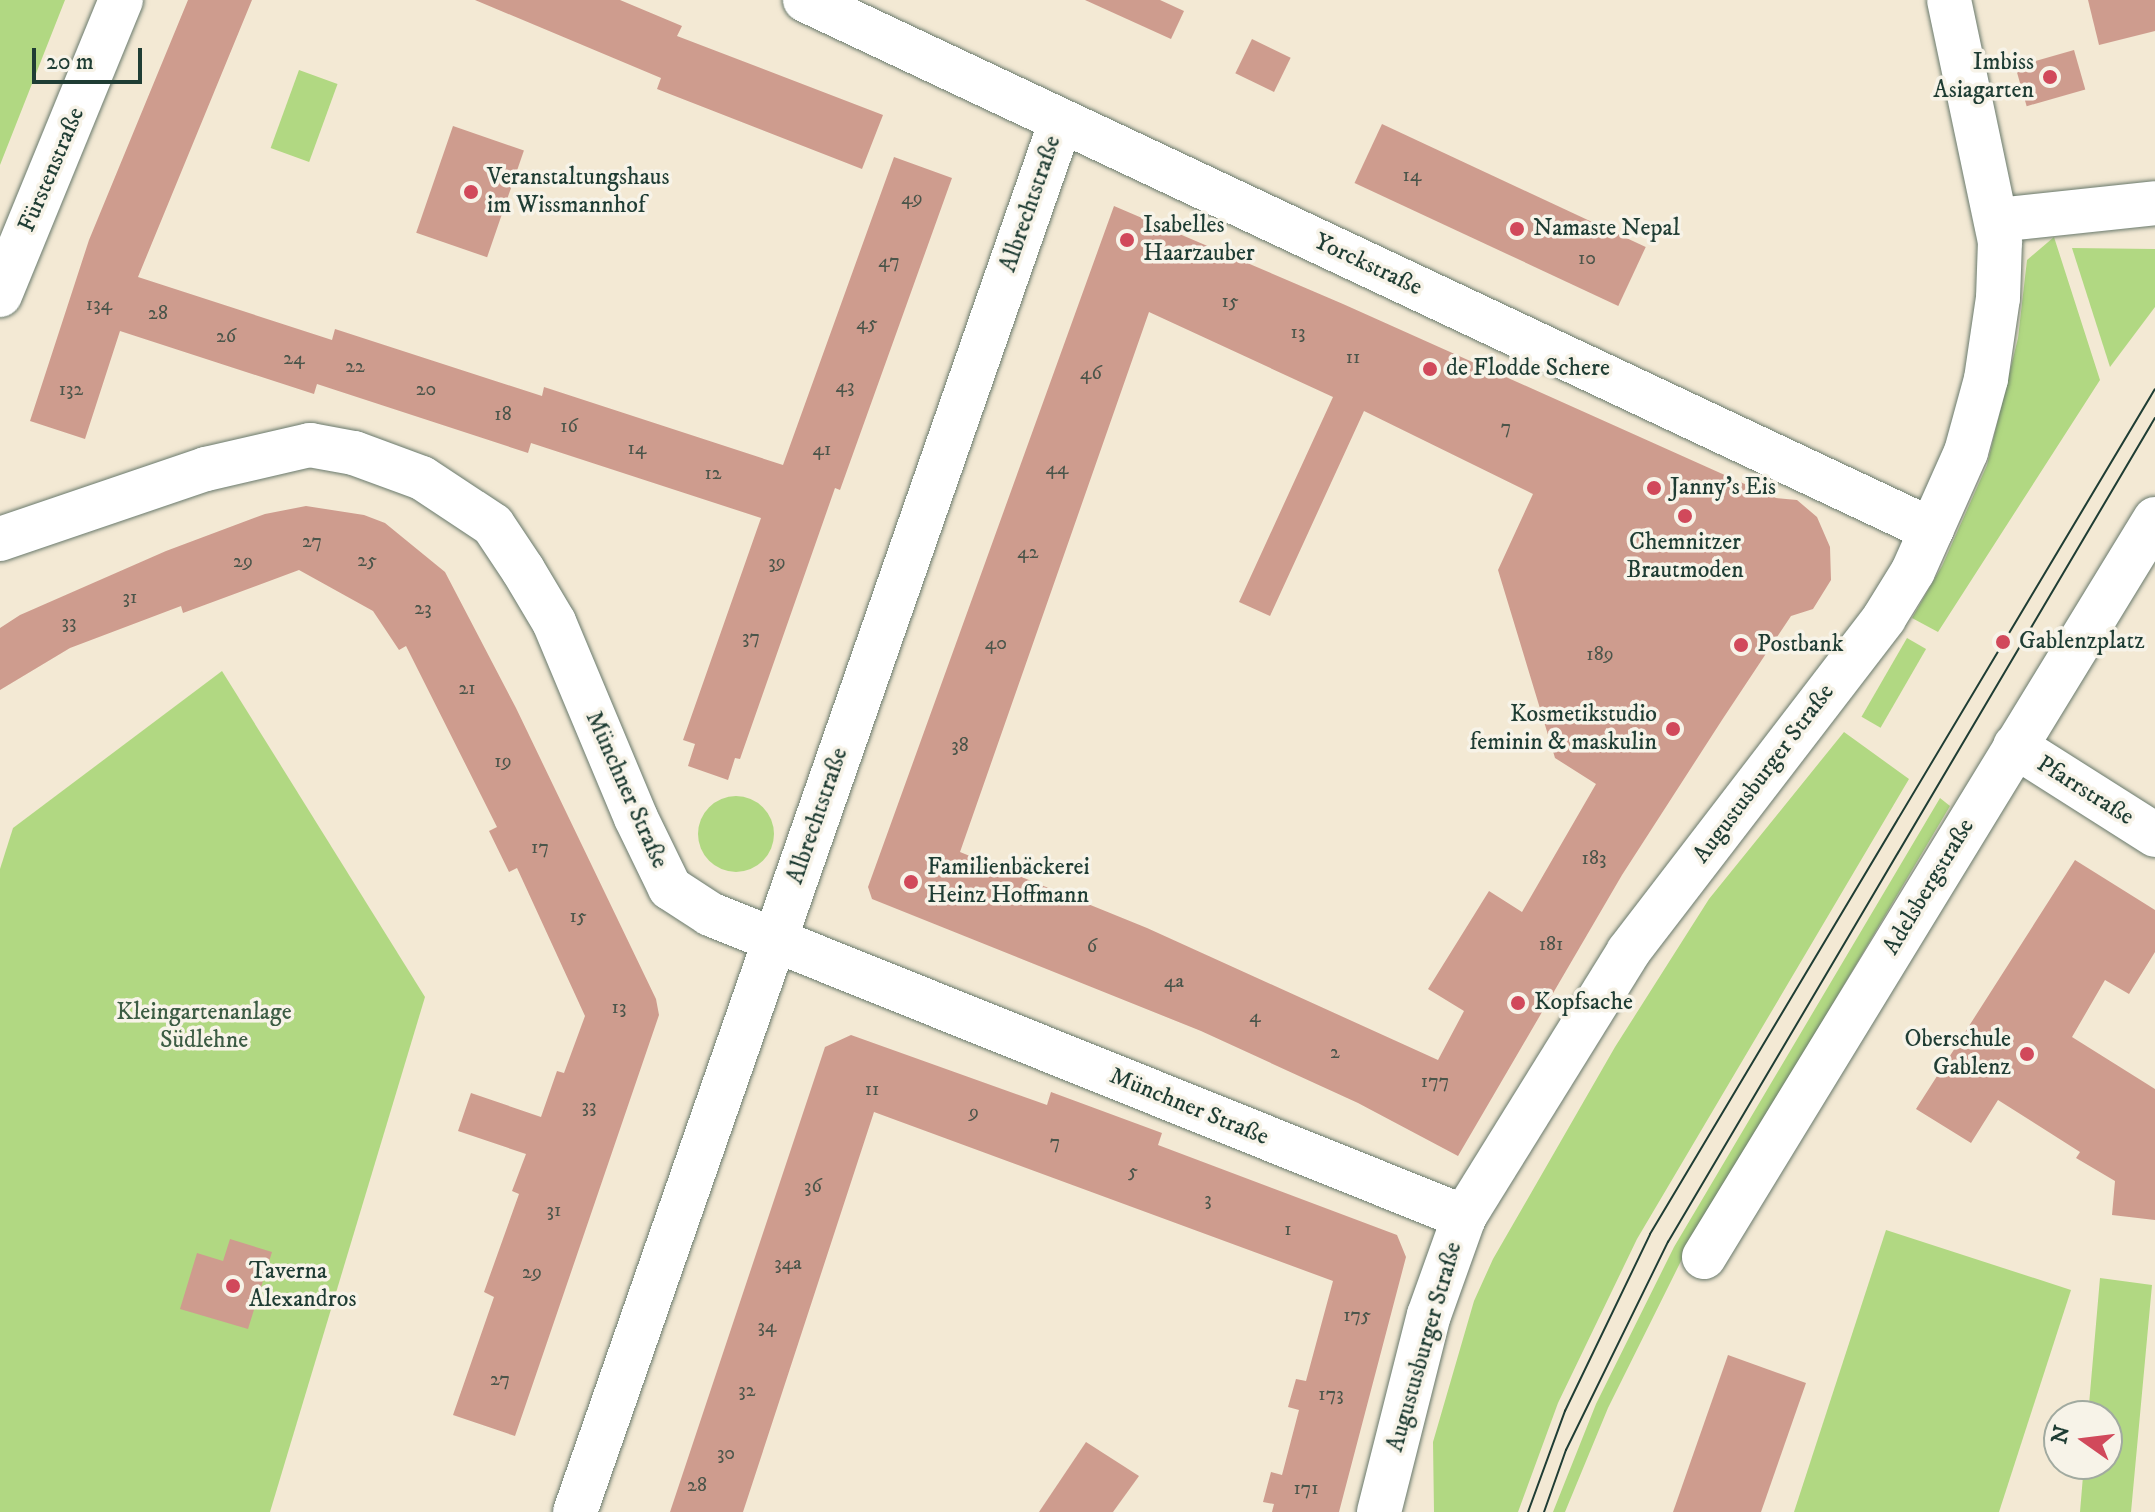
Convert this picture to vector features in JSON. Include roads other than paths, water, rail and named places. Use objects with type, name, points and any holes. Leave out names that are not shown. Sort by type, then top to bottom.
[{"type":"street","name":"Fürstenstraße","points":[[0,295],[121,0]]},
{"type":"street","name":"Yorckstraße","points":[[805,0],[1932,530]]},
{"type":"street","name":"Augustusburger Straße","points":[[1379,1512],[1429,1315],[1464,1217],[1628,952],[1884,618],[1913,571],[1966,452],[1986,379],[1998,298],[1997,220],[1949,0]]},
{"type":"street","name":"Albrechtstraße","points":[[575,1512],[1061,121]]},
{"type":"street","points":[[1997,220],[2155,203]]},
{"type":"street","name":"Münchner Straße","points":[[0,539],[206,469],[310,445],[354,453],[422,478],[493,525],[523,570],[554,622],[636,818],[670,888],[710,914],[1464,1217]]},
{"type":"street","name":"Adelsbergstraße","points":[[1704,1257],[2155,519]]},
{"type":"street","name":"Pfarrstraße","points":[[2015,746],[2155,835]]},
{"type":"tram line","points":[[1528,1512],[1565,1411],[1650,1234],[2155,389]]},
{"type":"tram line","points":[[1544,1512],[1566,1450],[1668,1242],[2155,418]]},
{"type":"place","name":"Imbiss Asiagarten","points":[[2050,77]]},
{"type":"place","name":"Veranstaltungshaus im Wissmannhof","points":[[471,192]]},
{"type":"place","name":"Namaste Nepal","points":[[1517,229]]},
{"type":"place","name":"Isabelles Haarzauber","points":[[1127,240]]},
{"type":"place","name":"de Flodde Schere","points":[[1430,369]]},
{"type":"place","name":"Janny's Eis","points":[[1654,488]]},
{"type":"place","name":"Chemnitzer Brautmoden","points":[[1685,516]]},
{"type":"place","name":"Gablenzplatz","points":[[2003,642]]},
{"type":"place","name":"Postbank","points":[[1741,645]]},
{"type":"place","name":"Kosmetikstudio feminin & maskulin","points":[[1673,729]]},
{"type":"place","name":"Familienbäckerei Heinz Hoffmann","points":[[911,882]]},
{"type":"place","name":"Kopfsache","points":[[1518,1003]]},
{"type":"place","name":"Oberschule Gablenz","points":[[2027,1054]]},
{"type":"place","name":"Taverna Alexandros","points":[[233,1286]]},
{"type":"park label","name":"Kleingartenanlage Südlehne","points":[[204,1027]]}]
